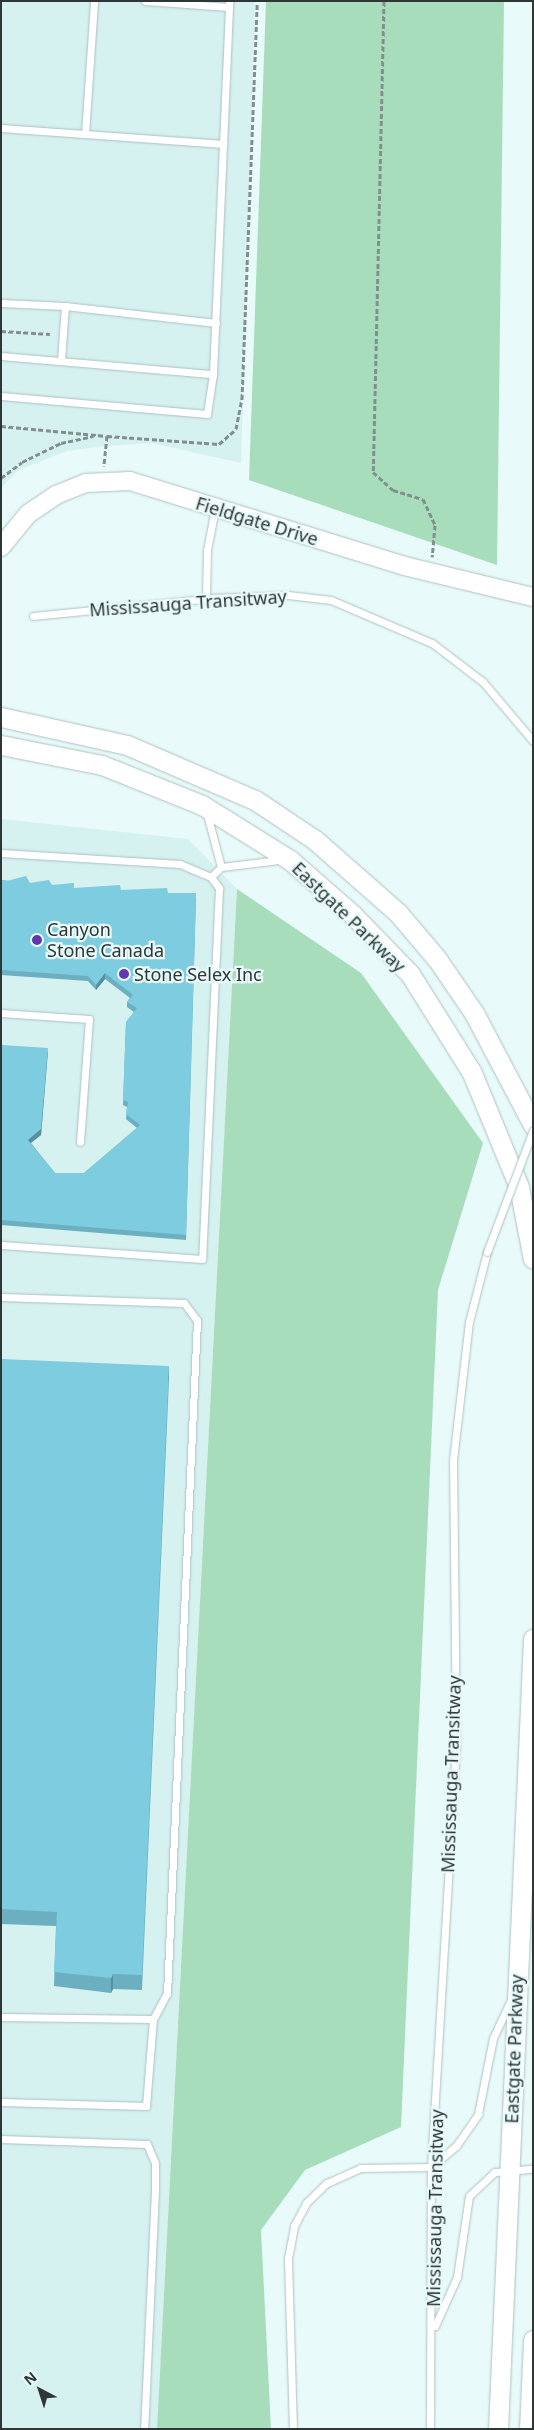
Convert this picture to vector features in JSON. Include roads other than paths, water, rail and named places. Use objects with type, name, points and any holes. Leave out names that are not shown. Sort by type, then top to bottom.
[{"type":"main road","name":"Eastgate Parkway","points":[[1,717],[127,746],[255,800],[315,840],[398,913],[437,958],[474,1013],[533,1125]]},
{"type":"main road","name":"Eastgate Parkway","points":[[1,745],[102,765],[202,805],[290,860],[352,914],[410,974],[446,1026],[498,1129],[519,1187],[533,1259]]},
{"type":"main road","name":"Eastgate Parkway","points":[[498,2429],[533,1639]]},
{"type":"main road","points":[[529,2429],[533,2340]]},
{"type":"street","name":"Fieldgate Drive","points":[[1,547],[28,514],[56,495],[103,480],[130,482],[430,572],[533,597]]},
{"type":"lane","points":[[85,134],[94,1]]},
{"type":"lane","points":[[1,396],[207,414],[213,374],[216,323],[229,4],[145,1]]},
{"type":"lane","points":[[1,128],[223,144]]},
{"type":"lane","points":[[1,303],[65,306],[216,323]]},
{"type":"lane","points":[[60,361],[65,306]]},
{"type":"lane","points":[[1,356],[213,374]]},
{"type":"lane","points":[[206,598],[207,550],[216,509]]},
{"type":"lane","name":"Mississauga Transitway","points":[[33,616],[206,598],[288,595],[331,600],[400,625],[432,643],[483,682],[533,741]]},
{"type":"lane","points":[[202,805],[216,838],[221,867]]},
{"type":"lane","points":[[1,853],[180,864],[211,877],[219,888],[202,1259],[1,1245]]},
{"type":"lane","points":[[211,877],[221,867],[290,860]]},
{"type":"lane","points":[[1,1013],[89,1019],[80,1142]]},
{"type":"lane","name":"Mississauga Transitway","points":[[430,2429],[434,2329],[431,2167],[456,1742],[453,1460],[469,1322],[487,1252],[533,1130]]},
{"type":"lane","points":[[1,1297],[184,1303],[197,1320],[167,1993],[153,2019],[146,2106],[1,2102]]},
{"type":"lane","points":[[293,2429],[288,2258],[294,2226],[306,2203],[328,2183],[360,2168],[431,2167],[456,2146],[478,2114],[493,2038],[516,1991]]},
{"type":"lane","points":[[1,2017],[153,2019]]},
{"type":"lane","points":[[1,2139],[147,2144],[155,2164],[155,2190],[144,2429]]},
{"type":"lane","points":[[434,2329],[457,2277],[469,2196],[484,2178],[508,2171],[533,2169]]},
{"type":"place","name":"Canyon Stone Canada","points":[[37,940]]},
{"type":"place","name":"Stone Selex Inc","points":[[124,974]]}]
